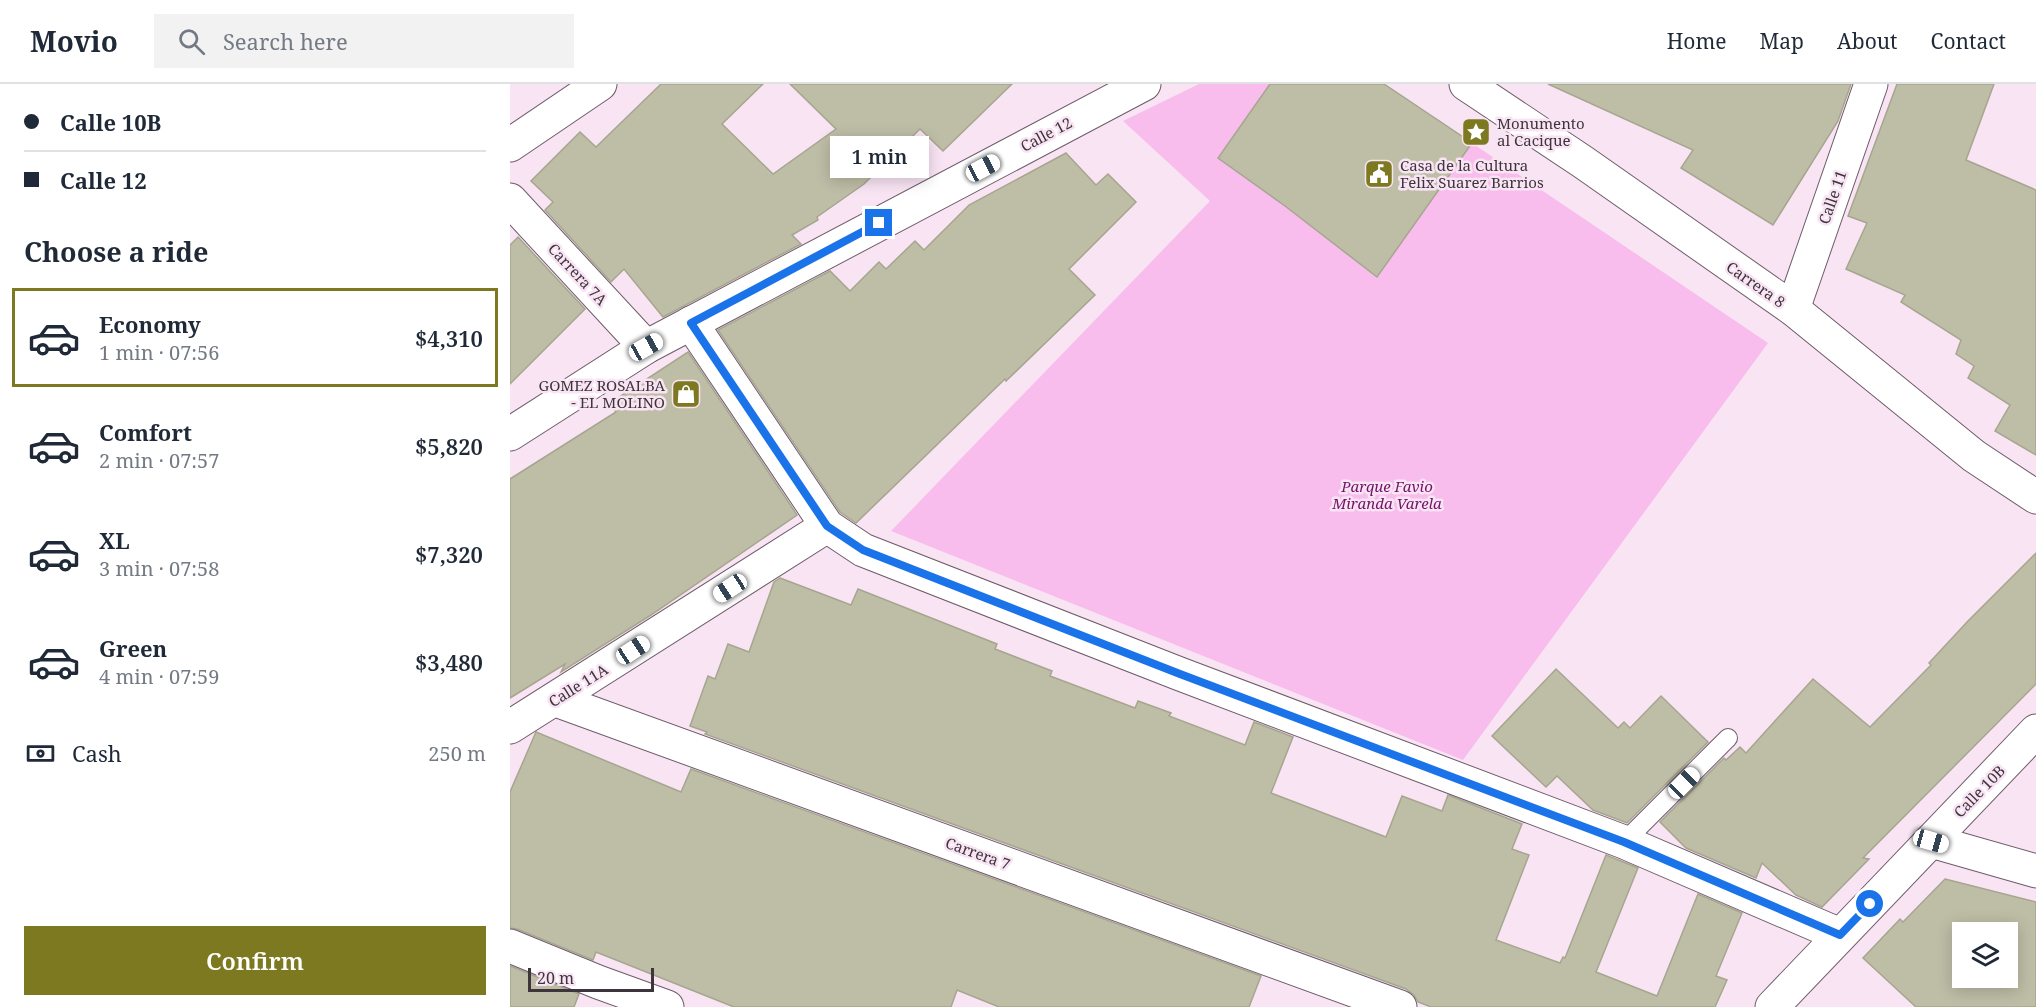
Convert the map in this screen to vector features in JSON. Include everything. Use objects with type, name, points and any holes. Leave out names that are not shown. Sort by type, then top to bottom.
[{"type":"street","points":[[510,145],[600,84]]},
{"type":"street","name":"Calle 12","points":[[510,434],[646,347],[1144,84]]},
{"type":"street","name":"Carrera 8","points":[[1466,84],[1583,162],[1792,309],[1974,456],[2036,497]]},
{"type":"street","name":"Calle 11","points":[[1792,309],[1871,84]]},
{"type":"street","name":"Carrera 7A","points":[[510,200],[646,347]]},
{"type":"street","points":[[691,323],[827,526],[863,550],[1180,674],[1624,842],[1840,935]]},
{"type":"street","name":"Calle 11A","points":[[510,727],[556,700],[827,526]]},
{"type":"street","name":"Carrera 7","points":[[556,700],[1400,1007]]},
{"type":"street","name":"Calle 10B","points":[[1772,1007],[2036,731]]},
{"type":"street","points":[[1931,841],[2036,871]]},
{"type":"street","points":[[510,946],[594,994],[667,1007]]},
{"type":"lane","points":[[1624,842],[1728,738]]},
{"type":"green space","name":"Parque Favio Miranda Varela","points":[[1199,84],[1270,84],[1218,158],[1377,277],[1472,143],[1768,343],[1463,760],[891,531],[1210,201],[1123,121]]},
{"type":"building","points":[[661,84],[763,84],[722,124],[773,174],[836,129],[790,84],[1012,84],[943,151],[920,129],[864,184],[817,217],[818,220],[792,235],[801,244],[663,317],[624,269],[611,282],[545,210],[553,202],[531,181],[580,132],[596,147]]},
{"type":"building","name":"Casa de la Cultura Felix Suarez Barrios","points":[[1270,84],[1384,84],[1472,143],[1377,277],[1218,158]]},
{"type":"building","points":[[1548,84],[1851,84],[1838,121],[1773,225],[1681,168],[1693,150]]},
{"type":"building","points":[[1897,84],[1994,84],[1966,160],[2036,190],[2036,455],[1995,431],[2010,405],[1968,378],[1974,366],[1956,354],[1961,340],[1901,302],[1905,295],[1846,269],[1867,223],[1848,216]]},
{"type":"building","points":[[1066,153],[1096,185],[1108,174],[1136,202],[1069,269],[1095,295],[856,523],[840,512],[718,330],[830,271],[850,291],[879,262],[886,269],[915,241],[924,250],[969,205]]},
{"type":"building","points":[[518,237],[585,309],[510,384],[510,245]]},
{"type":"building","points":[[688,352],[797,515],[651,615],[561,672],[565,664],[510,698],[510,479],[616,412],[610,403]]},
{"type":"building","points":[[2036,553],[2036,684],[1863,858],[1869,859],[1822,907],[1796,895],[1762,863],[1756,878],[1686,848],[1660,822],[1724,758],[1726,760],[1740,747],[1746,753],[1813,679],[1870,727],[1931,665],[1929,663],[1967,622]]},
{"type":"building","points":[[780,578],[851,605],[858,589],[997,644],[995,649],[1052,671],[1050,676],[1135,708],[1138,701],[1171,713],[1169,716],[1245,745],[1254,722],[1293,737],[1271,793],[1386,837],[1402,796],[1442,811],[1448,795],[1522,824],[1512,849],[1529,855],[1496,940],[1560,963],[1563,957],[1565,958],[1606,855],[1638,868],[1596,972],[1657,996],[1698,894],[1742,913],[1716,976],[1727,980],[1715,1007],[1431,1007],[1418,1002],[1414,995],[1406,989],[705,734],[707,732],[690,726],[708,676],[715,679],[728,644],[749,652],[774,582]]},
{"type":"building","points":[[1556,669],[1618,728],[1624,722],[1630,728],[1661,696],[1708,742],[1627,823],[1593,810],[1557,776],[1546,787],[1492,736]]},
{"type":"building","points":[[536,732],[681,792],[691,769],[1261,976],[1249,1007],[999,1007],[957,990],[951,1007],[734,1007],[596,952],[593,960],[510,928],[510,792]]},
{"type":"building","points":[[1945,879],[2036,902],[2036,1007],[1916,1007],[1863,958],[1900,919],[1903,922]]},
{"type":"building","points":[[510,966],[579,994],[574,1007],[510,1007]]},
{"type":"place","name":"Monumento al Cacique","points":[[1476,132]]},
{"type":"place","name":"Casa de la Cultura Felix Suarez Barrios","points":[[1379,174]]},
{"type":"place","name":"GOMEZ ROSALBA - EL MOLINO","points":[[686,394]]},
{"type":"route","points":[[879,223],[691,323],[827,526],[863,550],[1180,674],[1624,842],[1840,935],[1870,904]]}]
